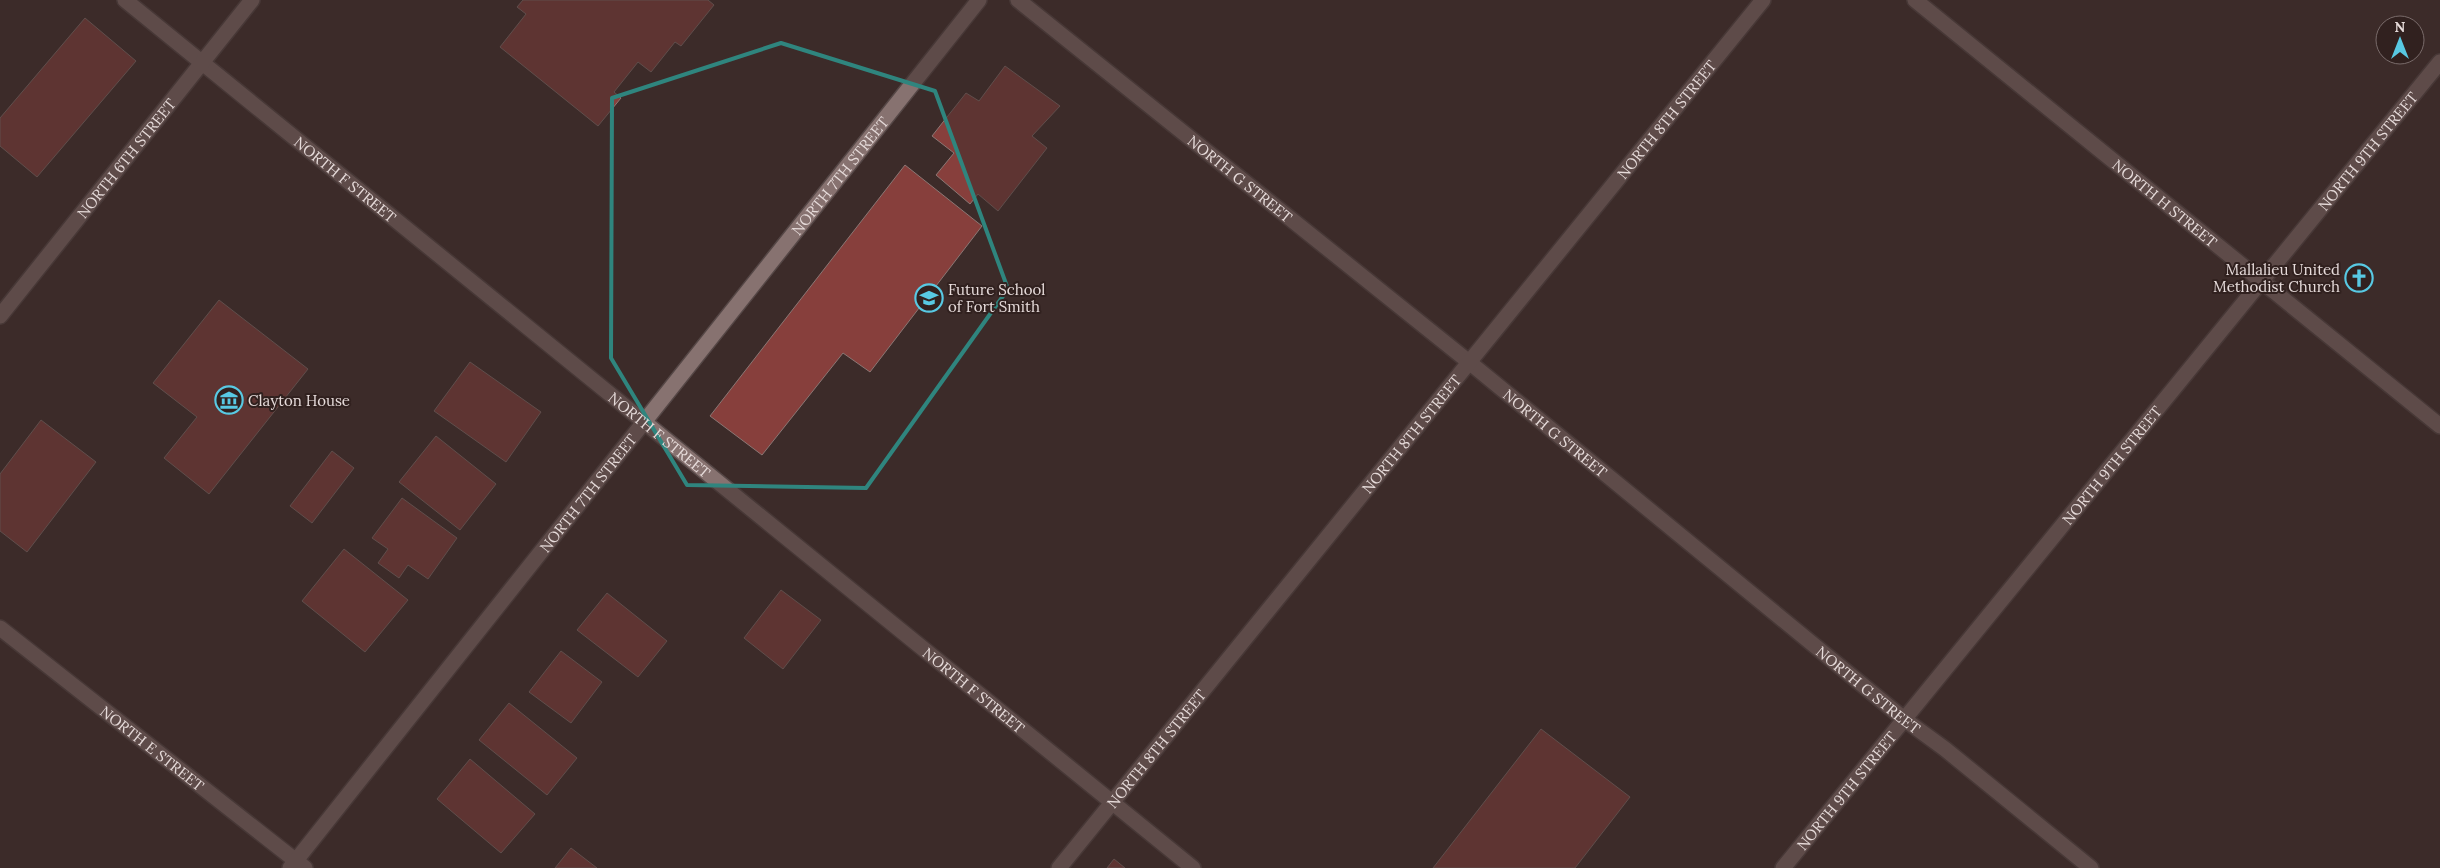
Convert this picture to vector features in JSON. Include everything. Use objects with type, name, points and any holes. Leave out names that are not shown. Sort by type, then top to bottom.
[{"type":"street","name":"NORTH F STREET","points":[[126,0],[1193,868]]},
{"type":"street","name":"NORTH 6TH STREET","points":[[0,316],[252,0]]},
{"type":"street","name":"NORTH 7TH STREET","points":[[297,866],[979,0]]},
{"type":"street","name":"NORTH G STREET","points":[[1018,0],[1469,362],[1904,719],[1945,749],[2091,868]]},
{"type":"street","name":"NORTH 8TH STREET","points":[[1059,868],[1763,0]]},
{"type":"street","name":"NORTH H STREET","points":[[1915,0],[2440,426]]},
{"type":"street","name":"NORTH 9TH STREET","points":[[1783,868],[2440,62]]},
{"type":"street","name":"NORTH E STREET","points":[[0,628],[297,866]]},
{"type":"highlighted area","points":[[781,43],[935,91],[1008,289],[866,488],[687,485],[611,358],[612,98]]},
{"type":"building","points":[[523,0],[708,0],[714,5],[681,46],[675,42],[651,72],[638,62],[614,92],[621,98],[598,126],[500,47],[526,14],[517,7]]},
{"type":"building","points":[[85,18],[136,61],[37,177],[0,146],[0,118]]},
{"type":"building","points":[[1005,66],[1060,106],[1032,136],[1047,148],[998,211],[978,194],[970,204],[936,175],[954,153],[932,136],[966,93],[979,101]]},
{"type":"building","name":"Future School of Fort Smith","points":[[905,165],[982,226],[870,372],[843,353],[762,455],[710,416]]},
{"type":"building","name":"Clayton House","points":[[219,300],[308,369],[209,494],[164,458],[197,417],[153,383]]},
{"type":"building","points":[[470,362],[541,412],[506,462],[434,411]]},
{"type":"building","points":[[41,420],[96,462],[27,552],[0,531],[0,474]]},
{"type":"building","points":[[436,436],[496,484],[460,530],[399,482]]},
{"type":"building","points":[[332,451],[354,468],[312,523],[290,506]]},
{"type":"building","points":[[402,498],[457,538],[428,579],[408,565],[399,578],[378,563],[388,549],[372,538]]},
{"type":"building","points":[[344,549],[408,600],[365,652],[302,601]]},
{"type":"building","points":[[781,590],[821,620],[783,669],[744,638]]},
{"type":"building","points":[[607,593],[667,641],[638,677],[577,630]]},
{"type":"building","points":[[561,651],[602,682],[571,723],[529,692]]},
{"type":"building","points":[[509,703],[577,758],[547,795],[479,740]]},
{"type":"building","points":[[1541,729],[1630,797],[1575,868],[1433,868]]},
{"type":"building","points":[[470,759],[535,814],[501,853],[437,799]]},
{"type":"building","points":[[571,848],[597,868],[555,868]]},
{"type":"building","points":[[1114,859],[1125,868],[1107,868]]},
{"type":"place","name":"Mallalieu United Methodist Church","points":[[2359,278]]},
{"type":"place","name":"Future School of Fort Smith","points":[[929,298]]},
{"type":"place","name":"Clayton House","points":[[229,400]]}]
